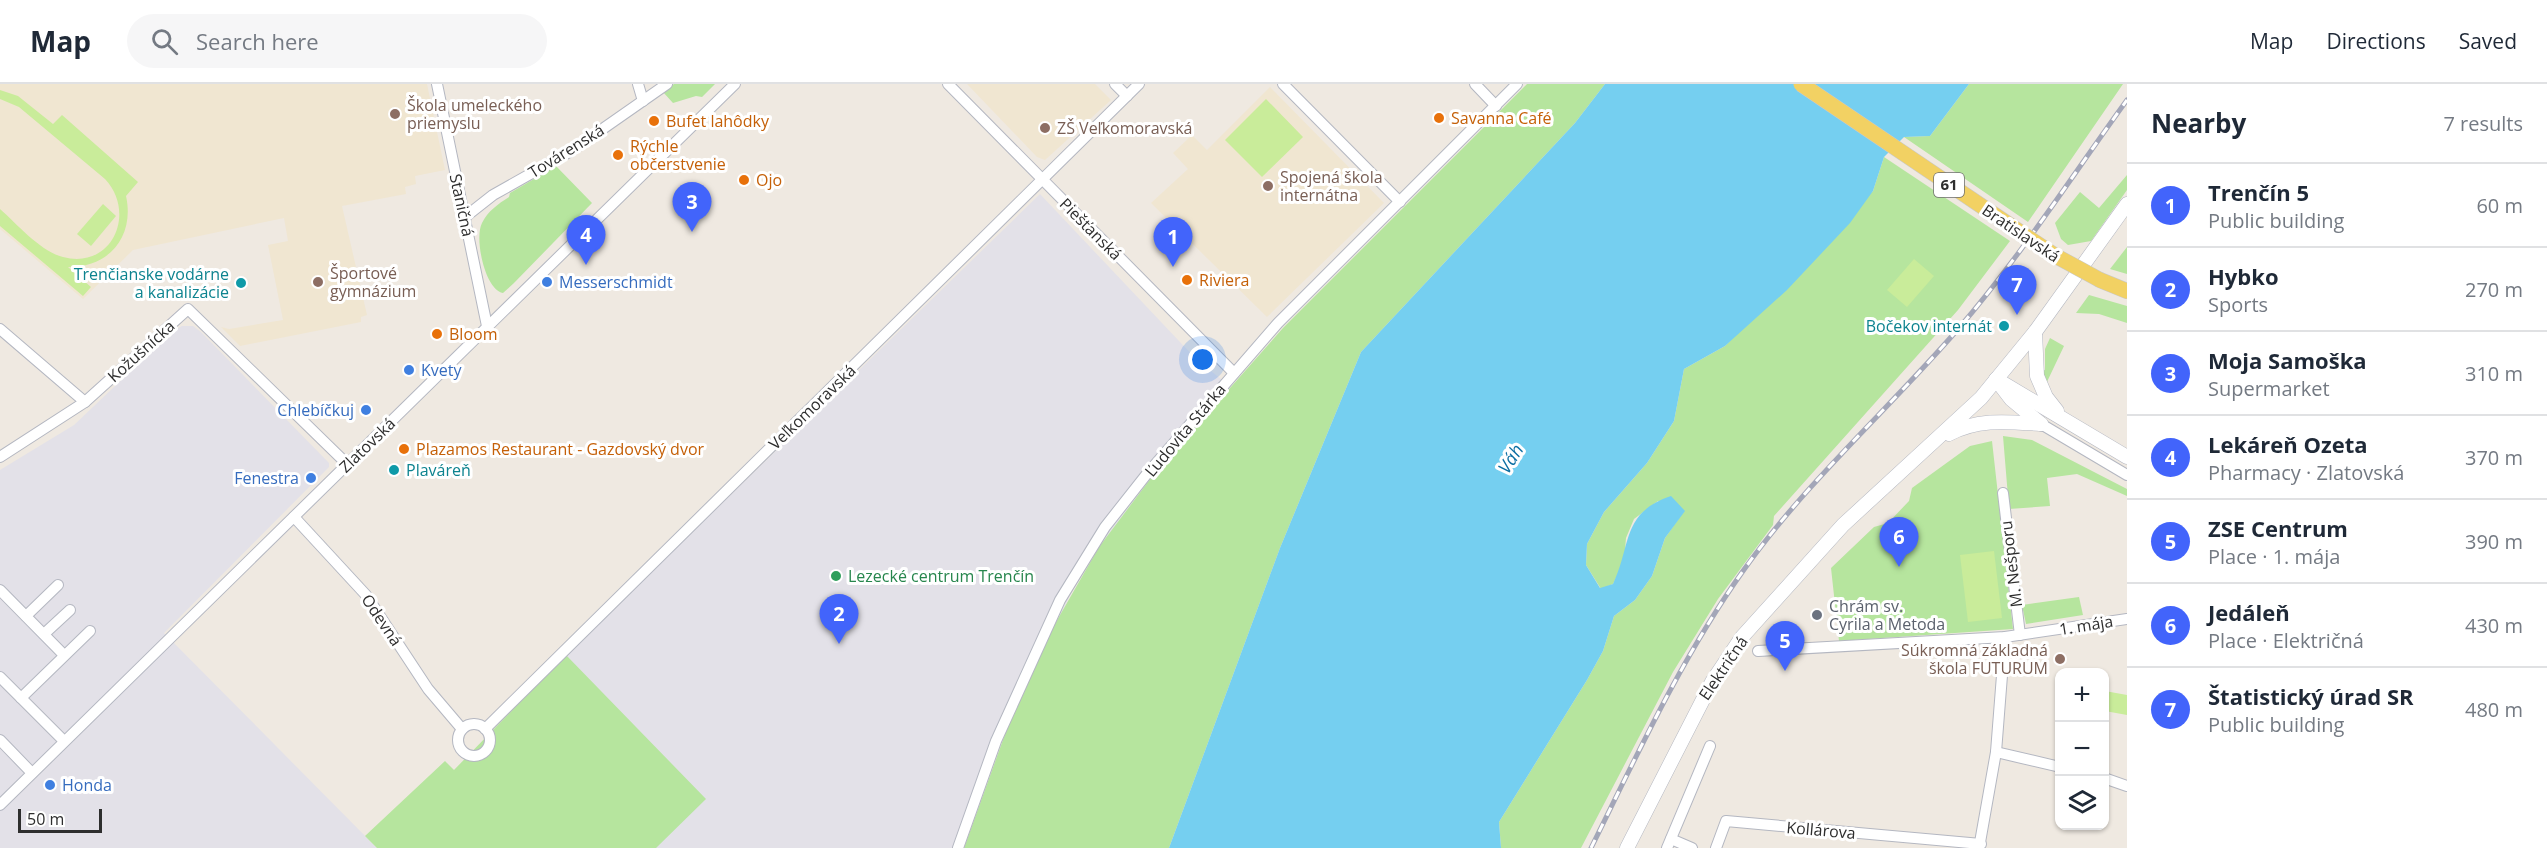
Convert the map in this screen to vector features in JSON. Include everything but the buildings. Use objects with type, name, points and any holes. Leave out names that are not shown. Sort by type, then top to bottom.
[{"type":"main road","name":"Bratislavská","points":[[1801,84],[2054,255],[2100,280],[2127,291]]},
{"type":"main road","name":"Električná","points":[[1627,848],[1700,703],[1737,644],[1843,525],[1981,398],[2035,332],[2127,204]]},
{"type":"main road","points":[[2035,332],[2037,376],[2046,397],[2062,419]]},
{"type":"main road","points":[[1996,379],[2125,457]]},
{"type":"main road","points":[[1996,379],[2011,399],[2042,424]]},
{"type":"main road","points":[[1936,440],[1975,424],[2000,421],[2042,424]]},
{"type":"street","name":"Staničná","points":[[437,84],[487,327]]},
{"type":"street","points":[[638,84],[643,101]]},
{"type":"street","name":"Továrenská","points":[[465,217],[493,195],[571,151],[667,84]]},
{"type":"street","name":"Zlatovská","points":[[0,805],[735,84]]},
{"type":"street","name":"Piešťanská","points":[[948,84],[1233,373]]},
{"type":"street","points":[[1115,84],[1127,96]]},
{"type":"street","name":"Veľkomoravská","points":[[485,729],[1139,84]]},
{"type":"street","points":[[1283,84],[1400,202]]},
{"type":"street","points":[[1475,84],[1496,106]]},
{"type":"street","name":"Ľudovíta Stárka","points":[[958,848],[996,741],[1060,600],[1093,545],[1125,501],[1233,373],[1330,270],[1518,84]]},
{"type":"street","name":"Kožušnícka","points":[[0,457],[85,402],[188,309],[347,464]]},
{"type":"street","points":[[0,329],[85,402]]},
{"type":"street","points":[[2042,424],[2127,475]]},
{"type":"street","name":"M. Nešporu","points":[[2003,493],[2020,635]]},
{"type":"street","name":"Odevná","points":[[294,517],[366,595],[428,689],[462,729]]},
{"type":"street","points":[[26,616],[58,585]]},
{"type":"street","points":[[1,592],[64,656]]},
{"type":"street","points":[[44,634],[70,610]]},
{"type":"street","name":"1. mája","points":[[1758,651],[2005,637],[2127,619]]},
{"type":"street","points":[[21,698],[90,631]]},
{"type":"street","points":[[1980,846],[1996,752],[2005,637]]},
{"type":"street","points":[[0,676],[64,741]]},
{"type":"street","points":[[471,724],[485,729],[489,738],[488,747],[481,754],[471,756],[462,751],[458,742],[462,729],[471,724]]},
{"type":"street","points":[[0,740],[32,773]]},
{"type":"street","points":[[1692,848],[1669,843],[1710,746]]},
{"type":"street","points":[[1996,752],[2055,766]]},
{"type":"street","points":[[2109,780],[2127,786]]},
{"type":"street","name":"Kollárova","points":[[1716,848],[1726,821],[1980,846]]},
{"type":"shaded area","points":[[0,84],[427,84],[445,170],[415,176],[416,184],[405,187],[406,194],[342,206],[367,315],[361,317],[361,322],[240,346],[221,327],[229,329],[283,320],[268,245],[288,241],[284,218],[133,250],[83,299],[0,229]]},
{"type":"shaded area","name":"ZŠ Veľkomoravská","points":[[967,84],[1095,84],[1111,100],[1045,160],[1037,157]]},
{"type":"shaded area","name":"Spojená škola internátna","points":[[1270,87],[1384,203],[1267,317],[1151,203],[1188,169],[1173,153],[1192,135],[1207,150]]},
{"type":"shaded area","points":[[1040,194],[1197,360],[1231,387],[1154,474],[1099,547],[1071,593],[1008,726],[964,848],[656,848],[566,655]]},
{"type":"shaded area","points":[[182,326],[193,326],[201,332],[329,463],[329,467],[164,633],[377,848],[0,848],[0,470],[74,425],[173,331]]},
{"type":"green space","points":[[674,84],[715,84],[702,97],[696,96],[673,103],[663,92]]},
{"type":"green space","points":[[1527,84],[1605,84],[1575,123],[1361,352],[1280,548],[1169,848],[964,848],[1008,726],[1040,650],[1099,547],[1154,474],[1283,328]]},
{"type":"green space","points":[[1969,84],[2123,84],[2028,222],[1904,137],[1930,136]]},
{"type":"green space","points":[[0,90],[18,96],[53,124],[62,115],[138,182],[126,196],[128,211],[126,224],[116,247],[96,262],[68,267],[91,287],[83,296],[0,226],[0,209],[30,237],[54,254],[80,259],[95,255],[106,247],[114,236],[119,222],[119,207],[114,193],[105,179],[19,107],[0,99]]},
{"type":"green space","points":[[1266,99],[1303,137],[1262,177],[1225,140]]},
{"type":"green space","points":[[1884,157],[2010,241],[1958,310],[1774,516],[1773,525],[1718,599],[1673,672],[1581,848],[1501,848],[1499,822],[1587,680],[1603,651],[1614,616],[1635,600],[1652,576],[1665,538],[1684,511],[1658,501],[1634,519],[1626,538],[1624,562],[1613,584],[1601,589],[1586,565],[1587,544],[1604,512],[1647,463],[1674,421],[1684,369],[1725,346],[1873,191]]},
{"type":"green space","points":[[556,166],[592,203],[503,293],[491,283],[486,273],[479,240],[482,223],[490,211],[509,197],[510,193]]},
{"type":"green space","points":[[2127,175],[2127,190],[2091,241],[2068,245],[2061,239],[2055,223],[2080,192],[2099,208]]},
{"type":"green space","points":[[103,204],[116,216],[91,246],[77,234]]},
{"type":"green space","points":[[2127,247],[2127,274],[2110,269]]},
{"type":"green space","points":[[1914,259],[1934,276],[1907,307],[1887,290]]},
{"type":"green space","points":[[2089,295],[2127,306],[2127,323],[2099,314],[2076,313]]},
{"type":"green space","points":[[2050,338],[2064,346],[2045,386],[2041,371],[2045,370],[2045,349]]},
{"type":"green space","points":[[2003,436],[2032,440],[2127,489],[2127,496],[2077,474],[2047,478],[2050,506],[2009,509]]},
{"type":"green space","points":[[1992,441],[2013,629],[1839,641],[1831,568],[1874,527],[1888,523],[1909,501],[1912,488],[1970,446]]},
{"type":"green space","points":[[1994,551],[2002,618],[1968,622],[1960,555]]},
{"type":"green space","points":[[2079,597],[2083,615],[2026,624],[2022,605]]},
{"type":"green space","points":[[566,655],[706,799],[656,848],[377,848],[365,836],[445,761],[454,770]]},
{"type":"green space","points":[[2109,692],[2127,695],[2127,715],[2109,712]]},
{"type":"water","name":"Váh","points":[[1605,84],[1969,84],[1930,136],[1904,137],[1884,157],[1873,191],[1850,223],[1787,290],[1725,346],[1684,369],[1674,421],[1647,463],[1604,512],[1587,544],[1586,565],[1600,588],[1613,584],[1630,531],[1644,511],[1671,496],[1685,511],[1665,538],[1652,576],[1635,600],[1614,616],[1603,651],[1587,680],[1499,822],[1501,848],[1169,848],[1280,548],[1361,352],[1575,123]]},
{"type":"railway","points":[[1591,848],[1680,671],[1743,571],[1793,507],[1959,328],[2024,245],[2127,100]]},
{"type":"place","name":"Škola umeleckého priemyslu","points":[[395,114]]},
{"type":"place","name":"Savanna Café","points":[[1439,118]]},
{"type":"place","name":"Bufet lahôdky","points":[[654,121]]},
{"type":"place","name":"ZŠ Veľkomoravská","points":[[1045,128]]},
{"type":"place","name":"Rýchle občerstvenie","points":[[618,155]]},
{"type":"place","name":"Ojo","points":[[744,180]]},
{"type":"place","name":"Spojená škola internátna","points":[[1268,186]]},
{"type":"place","name":"Moja Samoška","points":[[692,232]]},
{"type":"place","name":"Lekáreň Ozeta","points":[[586,265]]},
{"type":"place","name":"Trenčín 5","points":[[1173,267]]},
{"type":"place","name":"Riviera","points":[[1187,280]]},
{"type":"place","name":"Športové gymnázium","points":[[318,282]]},
{"type":"place","name":"Messerschmidt","points":[[547,282]]},
{"type":"place","name":"Trenčianske vodárne a kanalizácie","points":[[241,283]]},
{"type":"place","name":"Štatistický úrad SR","points":[[2017,315]]},
{"type":"place","name":"Bočekov internát","points":[[2004,326]]},
{"type":"place","name":"Bloom","points":[[437,334]]},
{"type":"place","name":"Kvety","points":[[409,370]]},
{"type":"place","name":"Chlebíčkuj","points":[[366,410]]},
{"type":"place","name":"Plazamos Restaurant - Gazdovský dvor","points":[[404,449]]},
{"type":"place","name":"Plaváreň","points":[[394,470]]},
{"type":"place","name":"Fenestra","points":[[311,478]]},
{"type":"place","name":"Jedáleň","points":[[1899,567]]},
{"type":"place","name":"Lezecké centrum Trenčín","points":[[836,576]]},
{"type":"place","name":"Chrám sv. Cyrila a Metoda","points":[[1817,615]]},
{"type":"place","name":"Hybko","points":[[839,644]]},
{"type":"place","name":"Súkromná základná škola FUTURUM","points":[[2060,659]]},
{"type":"place","name":"ZSE Centrum","points":[[1785,671]]},
{"type":"place","name":"Honda","points":[[50,785]]}]
